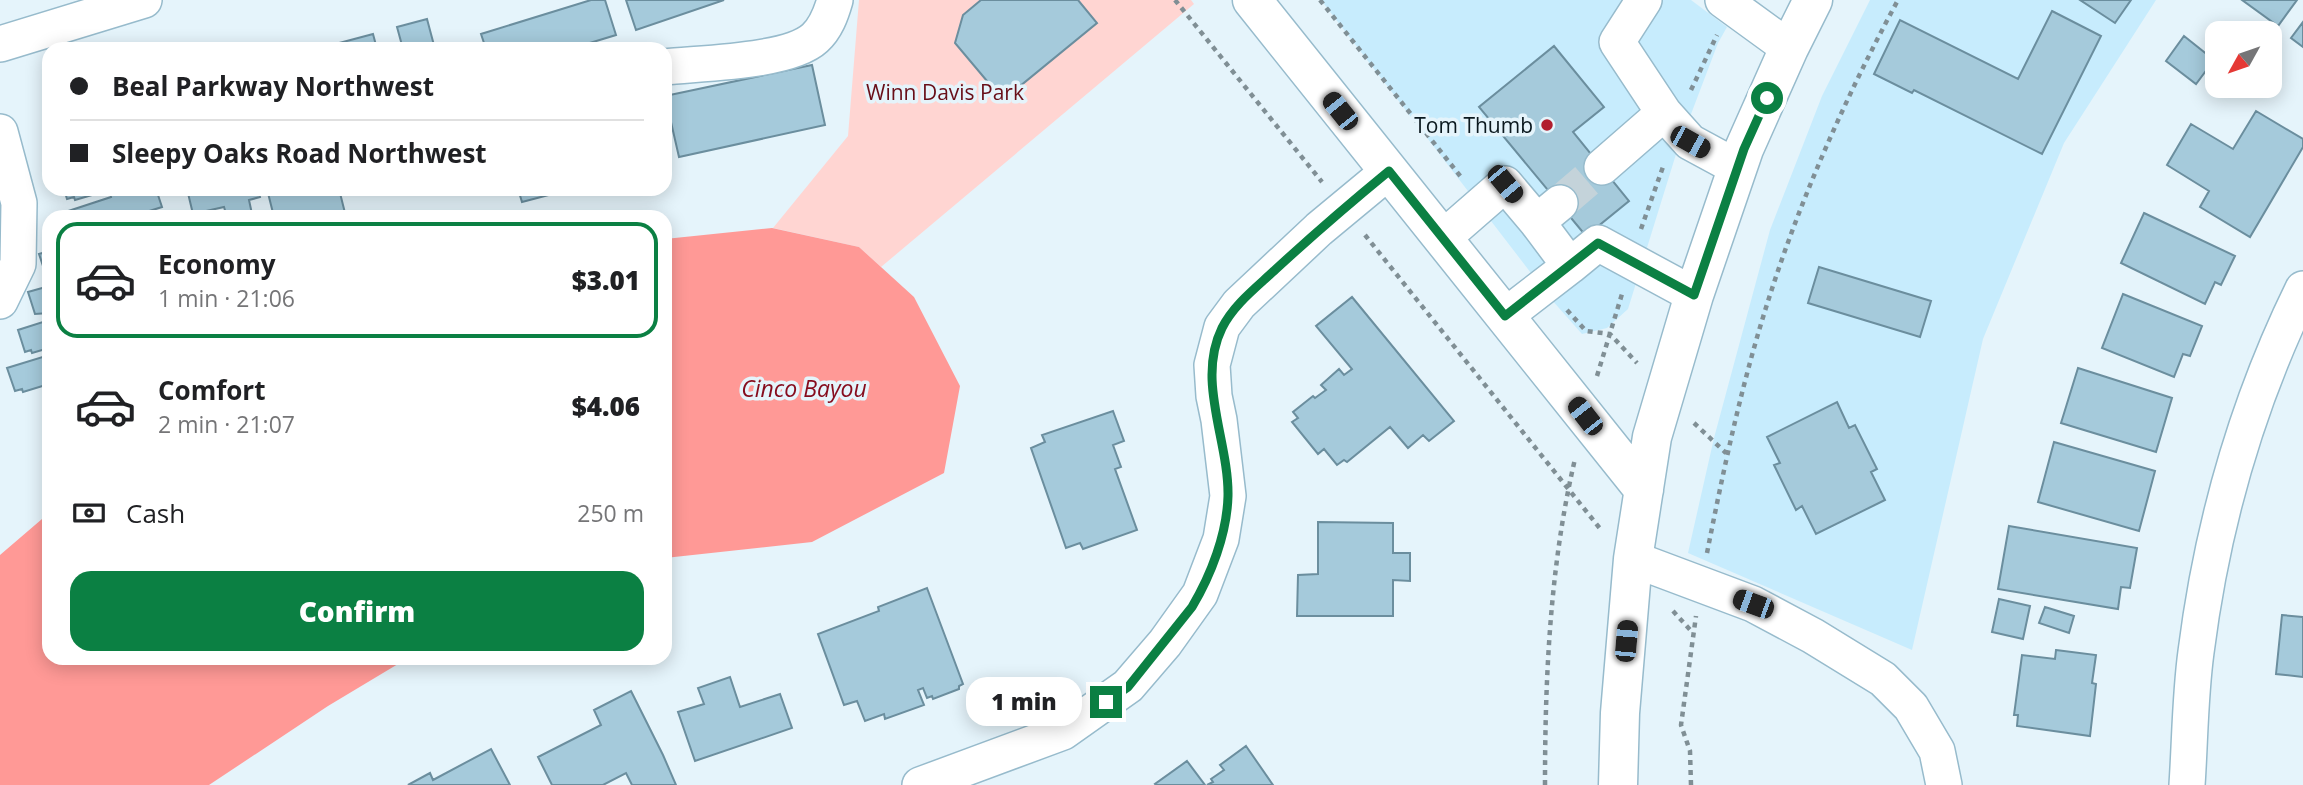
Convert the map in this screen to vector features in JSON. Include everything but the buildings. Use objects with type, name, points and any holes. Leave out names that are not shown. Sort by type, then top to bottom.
[{"type":"main road","points":[[1252,0],[1644,489]]},
{"type":"main road","points":[[1618,785],[1620,713],[1632,564],[1652,437],[1694,295],[1738,168],[1789,48],[1813,0]]},
{"type":"street","points":[[0,44],[144,0]]},
{"type":"street","points":[[672,66],[776,55],[797,50],[815,38],[830,19],[835,0]]},
{"type":"street","points":[[1644,0],[1618,42],[1664,113],[1690,142],[1738,168]]},
{"type":"street","points":[[1723,0],[1789,48]]},
{"type":"street","points":[[1602,167],[1664,113]]},
{"type":"street","points":[[0,132],[19,203],[18,264],[0,301]]},
{"type":"street","points":[[920,785],[1063,732],[1128,687],[1192,607],[1200,594],[1221,539],[1228,496],[1212,365],[1222,327],[1239,304],[1389,171]]},
{"type":"street","points":[[1443,238],[1505,184],[1548,212],[1570,266]]},
{"type":"street","points":[[1505,316],[1598,243],[1694,295]]},
{"type":"street","points":[[2187,785],[2195,654],[2208,571],[2221,512],[2254,404],[2303,289]]},
{"type":"street","points":[[1632,564],[1753,604],[1813,636],[1883,679],[1911,706],[1937,751],[1944,785]]},
{"type":"path","points":[[1175,0],[1632,564],[1694,634]]},
{"type":"path","points":[[1691,785],[1690,751],[1681,724],[1701,585],[1726,453],[1764,313],[1815,174],[1873,46],[1898,0]]},
{"type":"shaded area","points":[[1321,0],[1691,0],[1727,27],[1718,43],[1677,151],[1628,309],[1607,328],[1582,334],[1551,299]]},
{"type":"shaded area","points":[[1870,0],[2156,0],[2064,143],[1983,339],[1912,650],[1688,553],[1714,438],[1770,230],[1822,96]]},
{"type":"green space","name":"Winn Davis Park","points":[[859,0],[1191,0],[1194,4],[881,267],[859,247],[773,228],[848,136]]},
{"type":"water","name":"Cinco Bayou","points":[[772,228],[859,247],[914,297],[960,386],[944,473],[812,542],[672,557],[672,238]]},
{"type":"water","points":[[42,519],[42,665],[396,665],[328,706],[209,785],[0,785],[0,555]]},
{"type":"tunnel","points":[[1560,203],[1602,167]]},
{"type":"place","name":"Tom Thumb","points":[[1547,125]]},
{"type":"route","points":[[1106,702],[1128,687],[1192,607],[1200,594],[1221,539],[1228,496],[1212,365],[1222,327],[1239,304],[1319,229],[1389,171],[1505,316],[1598,243],[1694,295],[1744,149],[1767,98]]}]
